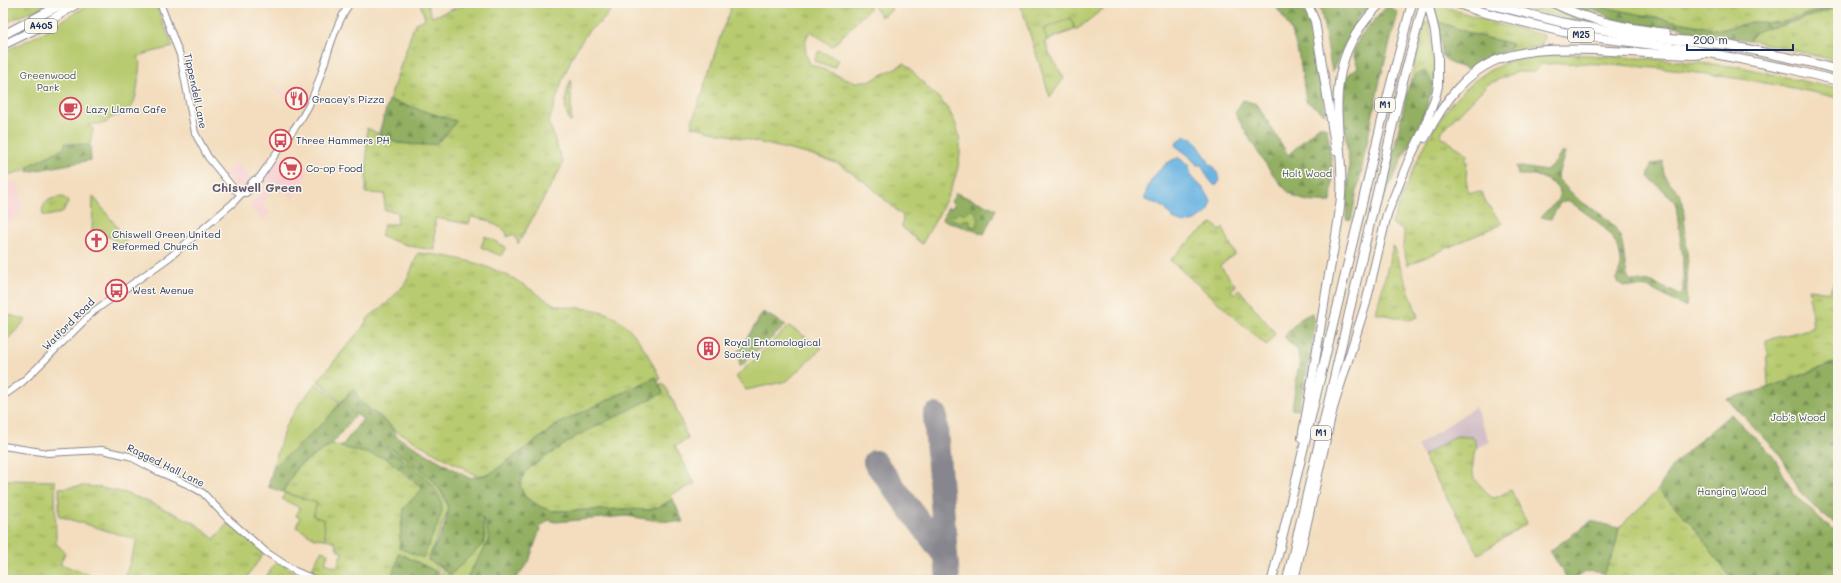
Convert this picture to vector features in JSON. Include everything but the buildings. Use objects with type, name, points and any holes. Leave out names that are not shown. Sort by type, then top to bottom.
[{"type":"highway","name":"A405","points":[[3,35],[64,3]]},
{"type":"highway","name":"A405","points":[[3,45],[38,28],[78,3]]},
{"type":"highway","points":[[1307,3],[1315,21],[1326,83],[1341,194]]},
{"type":"highway","points":[[1284,533],[1314,370],[1341,194],[1342,159],[1337,105],[1341,68],[1353,38],[1367,17],[1381,3]]},
{"type":"highway","name":"M25","points":[[1456,3],[1478,11],[1563,32],[1694,50],[1708,54],[1790,69],[1838,81]]},
{"type":"highway","name":"M25","points":[[1485,3],[1520,13],[1583,27],[1728,45],[1770,53],[1838,70]]},
{"type":"highway","points":[[1553,3],[1594,20],[1629,28],[1678,35],[1690,40]]},
{"type":"highway","name":"M1","points":[[1272,580],[1388,95],[1412,4]]},
{"type":"highway","points":[[1294,580],[1333,408],[1366,303],[1387,214],[1395,192],[1423,131],[1435,98],[1438,70],[1433,24],[1425,5]]},
{"type":"highway","name":"M1","points":[[1287,580],[1401,88],[1425,5]]},
{"type":"highway","points":[[1395,192],[1434,122],[1452,94],[1463,81],[1494,61],[1509,55],[1542,49],[1694,56],[1708,54]]},
{"type":"street","name":"Tippendell Lane","points":[[160,3],[180,55],[192,122],[197,139],[208,157],[241,194]]},
{"type":"street","name":"Watford Road","points":[[3,396],[20,384],[36,369],[94,310],[170,257],[232,203],[254,180],[259,179],[262,172],[308,108],[334,33],[350,3]]},
{"type":"street","name":"Ragged Hall Lane","points":[[3,446],[48,452],[102,450],[129,456],[203,493],[227,518],[266,552],[295,571],[316,580]]},
{"type":"shaded area","points":[[265,85],[304,98],[300,106]]},
{"type":"shaded area","points":[[280,155],[308,173],[293,198],[266,179],[265,174]]},
{"type":"shaded area","points":[[237,163],[251,178],[242,187],[235,185],[225,173]]},
{"type":"shaded area","points":[[17,181],[23,207],[3,233],[3,183]]},
{"type":"shaded area","points":[[268,188],[273,192],[262,203],[270,213],[263,221],[248,204]]},
{"type":"shaded area","points":[[1475,407],[1490,442],[1477,448],[1473,437],[1456,436],[1423,456],[1417,446]]},
{"type":"green space","points":[[3,3],[51,3],[3,24]]},
{"type":"green space","name":"Greenwood Park","points":[[91,3],[155,3],[173,47],[144,54],[138,57],[140,62],[138,83],[133,105],[129,111],[112,117],[106,123],[88,125],[93,129],[90,145],[65,143],[64,148],[28,166],[23,171],[3,176],[3,52],[39,35]]},
{"type":"green space","points":[[420,3],[427,3],[432,17],[469,3],[609,3],[612,9],[603,20],[588,31],[574,53],[563,78],[549,122],[563,164],[518,244],[515,235],[507,237],[506,231],[487,220],[471,217],[469,224],[435,218],[435,250],[414,247],[381,237],[384,224],[397,224],[398,212],[384,210],[385,194],[366,193],[367,128],[397,143],[425,145],[435,144],[444,137],[455,121],[389,100],[415,23],[425,19]]},
{"type":"green space","points":[[731,3],[867,3],[870,8],[832,47],[811,31],[806,38],[805,47],[810,64],[855,82],[872,80],[905,63],[947,108],[956,125],[960,143],[959,160],[955,178],[948,195],[922,244],[902,227],[903,216],[869,185],[839,164],[811,155],[691,126],[723,28],[730,12]]},
{"type":"green space","points":[[872,3],[896,3],[890,7],[892,10],[881,17]]},
{"type":"green space","points":[[1018,3],[1111,4],[1079,28],[1045,41],[1049,53],[1064,78],[1050,97],[1023,13]]},
{"type":"green space","points":[[1272,3],[1299,3],[1306,16],[1318,57],[1325,114],[1306,101],[1300,61],[1293,36],[1281,13]]},
{"type":"green space","points":[[1317,3],[1373,3],[1358,17],[1332,72],[1321,10]]},
{"type":"green space","points":[[1433,3],[1501,25],[1544,35],[1542,46],[1511,51],[1509,48],[1513,44],[1475,35],[1437,21]]},
{"type":"green space","points":[[1505,3],[1547,3],[1575,17],[1595,23],[1542,13]]},
{"type":"green space","points":[[1561,3],[1589,3],[1612,9],[1720,30],[1752,22],[1780,23],[1838,4],[1838,7],[1780,26],[1763,29],[1756,32],[1749,40],[1685,30],[1681,27],[1667,25],[1663,28],[1608,18],[1606,15],[1589,9],[1585,12]]},
{"type":"green space","points":[[1589,3],[1838,4],[1780,23],[1752,22],[1720,30],[1611,9]]},
{"type":"green space","points":[[1388,5],[1398,13],[1380,80],[1351,220],[1346,219],[1349,164],[1342,105],[1347,76],[1358,67],[1353,53],[1360,36]]},
{"type":"green space","points":[[1838,7],[1838,61],[1749,40],[1756,32],[1763,29],[1780,26]]},
{"type":"green space","points":[[1071,18],[1075,29],[1047,40],[1043,29]]},
{"type":"green space","points":[[1437,21],[1475,35],[1513,44],[1509,49],[1467,69],[1452,64],[1443,57]]},
{"type":"green space","points":[[1429,22],[1435,63],[1434,83],[1433,85],[1425,71],[1416,75],[1408,89],[1425,23]]},
{"type":"green space","points":[[819,51],[838,59],[834,68],[814,61]]},
{"type":"green space","points":[[1570,54],[1656,59],[1741,67],[1838,89],[1838,98],[1788,87],[1739,79],[1685,71],[1624,65],[1582,63],[1541,64],[1534,72],[1517,72],[1488,84],[1442,131],[1441,137],[1468,154],[1464,160],[1467,161],[1466,177],[1468,193],[1482,192],[1486,203],[1502,224],[1408,265],[1403,249],[1404,231],[1392,224],[1413,169],[1431,134],[1452,103],[1478,78],[1510,61],[1535,55]]},
{"type":"green space","points":[[1425,71],[1433,85],[1425,113],[1382,201],[1408,89],[1416,75]]},
{"type":"green space","points":[[571,80],[570,122],[566,112],[566,101],[567,90]]},
{"type":"green space","points":[[389,100],[456,121],[451,129],[435,144],[425,145],[397,143],[379,133]]},
{"type":"green space","name":"Holt Wood","points":[[1243,100],[1257,104],[1288,155],[1319,126],[1327,128],[1333,173],[1331,202],[1312,202],[1303,200],[1287,191],[1279,182],[1270,171],[1235,113]]},
{"type":"green space","points":[[65,143],[90,145],[91,160],[28,172],[28,166],[64,148]]},
{"type":"green space","points":[[1561,153],[1565,153],[1557,178],[1579,200],[1601,215],[1616,228],[1621,240],[1629,279],[1634,281],[1652,282],[1680,295],[1683,291],[1683,258],[1676,205],[1672,198],[1648,177],[1651,165],[1663,161],[1664,174],[1679,193],[1683,203],[1688,264],[1686,307],[1649,288],[1624,286],[1617,282],[1621,262],[1619,251],[1615,242],[1604,227],[1572,203],[1567,200],[1560,203],[1551,219],[1541,217],[1558,199],[1559,192],[1555,185],[1551,182],[1537,176],[1518,175],[1516,166],[1546,171],[1555,163]]},
{"type":"green space","points":[[956,193],[996,209],[984,234],[942,220],[948,207],[952,208],[954,205],[951,202]]},
{"type":"green space","points":[[93,196],[127,240],[114,250],[115,242],[111,237],[92,236]]},
{"type":"green space","points":[[63,197],[68,203],[62,213],[46,216],[43,215],[43,207],[48,201]]},
{"type":"green space","points":[[971,209],[976,213],[979,220],[975,227],[970,225],[970,220],[967,219],[960,222],[954,220],[950,216],[951,214],[954,217],[958,213],[964,214]]},
{"type":"green space","points":[[1213,223],[1220,231],[1223,228],[1235,254],[1220,266],[1236,286],[1231,290],[1234,294],[1239,289],[1275,333],[1267,346],[1170,260],[1196,235]]},
{"type":"green space","points":[[485,236],[506,247],[501,256],[481,247]]},
{"type":"green space","points":[[1393,246],[1418,317],[1410,320],[1376,313]]},
{"type":"green space","points":[[418,253],[450,257],[482,265],[509,276],[555,305],[603,312],[615,318],[634,334],[648,355],[661,379],[658,381],[656,377],[560,423],[490,474],[477,476],[394,430],[386,421],[360,402],[354,388],[341,402],[318,381],[362,328],[369,317],[386,304],[404,285]]},
{"type":"green space","points":[[1838,275],[1838,325],[1836,325],[1838,368],[1833,363],[1768,388],[1766,340],[1813,328],[1809,289],[1829,292]]},
{"type":"green space","points":[[763,312],[786,325],[740,367],[738,352]]},
{"type":"green space","points":[[3,313],[26,320],[3,344]]},
{"type":"green space","points":[[1313,313],[1314,323],[1312,347],[1306,375],[1298,410],[1292,409],[1299,363],[1298,351],[1284,337],[1300,320]]},
{"type":"green space","points":[[789,326],[822,348],[787,381],[746,390],[736,377]]},
{"type":"green space","name":"Job's Wood","points":[[1834,363],[1838,368],[1838,526],[1822,514],[1800,492],[1784,461],[1777,451],[1727,399],[1768,388]]},
{"type":"green space","points":[[656,377],[663,393],[577,436],[532,466],[524,474],[520,486],[525,497],[541,507],[553,511],[627,509],[648,510],[659,507],[673,499],[683,522],[659,521],[627,516],[555,522],[549,520],[541,526],[529,561],[515,580],[466,580],[489,541],[486,524],[482,517],[485,538],[483,544],[450,575],[440,566],[428,560],[440,536],[447,517],[447,502],[442,492],[425,473],[404,457],[386,446],[385,448],[412,466],[421,474],[436,491],[441,500],[441,513],[423,558],[399,548],[404,508],[423,488],[386,458],[341,447],[363,419],[356,414],[332,444],[297,467],[283,492],[268,487],[273,468],[325,421],[354,388],[365,407],[390,426],[397,437],[469,478],[490,474],[560,423]]},
{"type":"green space","points":[[316,383],[340,403],[325,421],[273,468],[285,427],[300,403]]},
{"type":"green space","points":[[663,383],[674,403],[688,439],[675,446],[695,484],[672,494],[673,499],[659,507],[648,510],[627,509],[553,511],[541,507],[525,497],[520,486],[524,474],[532,466],[577,436],[663,392],[659,385]]},
{"type":"green space","name":"Hanging Wood","points":[[1731,414],[1771,454],[1794,494],[1822,521],[1838,532],[1838,580],[1736,580],[1721,565],[1693,526],[1658,490],[1671,468],[1687,451]]},
{"type":"green space","points":[[1456,436],[1473,437],[1477,448],[1475,450],[1473,467],[1476,481],[1491,497],[1495,498],[1511,490],[1527,523],[1479,554],[1423,456]]},
{"type":"green space","points":[[332,444],[386,458],[423,488],[402,519],[399,548],[438,519],[442,511],[400,457],[385,448],[386,446],[406,457],[433,481],[445,500],[448,511],[428,560],[441,567],[437,572],[399,553],[397,563],[390,580],[324,580],[309,574],[321,551],[328,553],[325,563],[337,567],[342,552],[338,550],[334,541],[325,539],[324,520],[313,516],[317,503],[283,492],[297,467]]},
{"type":"green space","points":[[3,478],[5,480],[55,481],[56,543],[65,553],[60,564],[105,580],[3,580]]},
{"type":"green space","points":[[84,486],[97,487],[125,493],[149,502],[195,523],[214,539],[228,523],[264,553],[245,580],[124,580],[137,540],[59,516],[59,488]]},
{"type":"green space","points":[[1658,490],[1693,526],[1722,565],[1736,580],[1606,580],[1603,574],[1614,552],[1619,528]]},
{"type":"green space","points":[[285,493],[317,503],[313,516],[324,520],[325,539],[315,538],[296,527],[300,518],[296,516],[300,508],[282,499]]},
{"type":"green space","points":[[482,517],[489,534],[484,550],[466,580],[446,580],[439,574],[443,569],[450,575],[483,544],[485,538]]},
{"type":"green space","points":[[1591,521],[1619,528],[1614,552],[1603,574],[1590,571],[1577,578],[1568,580],[1550,551]]},
{"type":"green space","points":[[398,553],[435,571],[446,580],[390,580],[397,563]]},
{"type":"green space","points":[[277,561],[308,580],[264,580]]},
{"type":"water","points":[[1185,136],[1193,138],[1208,160],[1208,163],[1215,168],[1220,180],[1217,185],[1214,185],[1210,180],[1202,165],[1197,165],[1188,155],[1176,146],[1177,142]]},
{"type":"water","points":[[1179,158],[1189,166],[1191,177],[1204,189],[1211,201],[1207,213],[1196,220],[1185,223],[1174,219],[1161,206],[1145,200],[1148,187],[1156,174],[1167,163]]},
{"type":"runway","points":[[935,415],[948,580]]},
{"type":"runway","points":[[875,462],[945,556]]},
{"type":"place","name":"Gracey's Pizza","points":[[296,99]]},
{"type":"place","name":"Lazy Llama Cafe","points":[[70,109]]},
{"type":"place","name":"Three Hammers PH","points":[[281,140]]},
{"type":"place","name":"Co-op Food","points":[[290,168]]},
{"type":"place","name":"Chiswell Green United Reformed Church","points":[[96,240]]},
{"type":"place","name":"West Avenue","points":[[117,290]]},
{"type":"place","name":"Royal Entomological Society","points":[[709,348]]},
{"type":"district","name":"Chiswell Green","points":[[257,188]]}]
